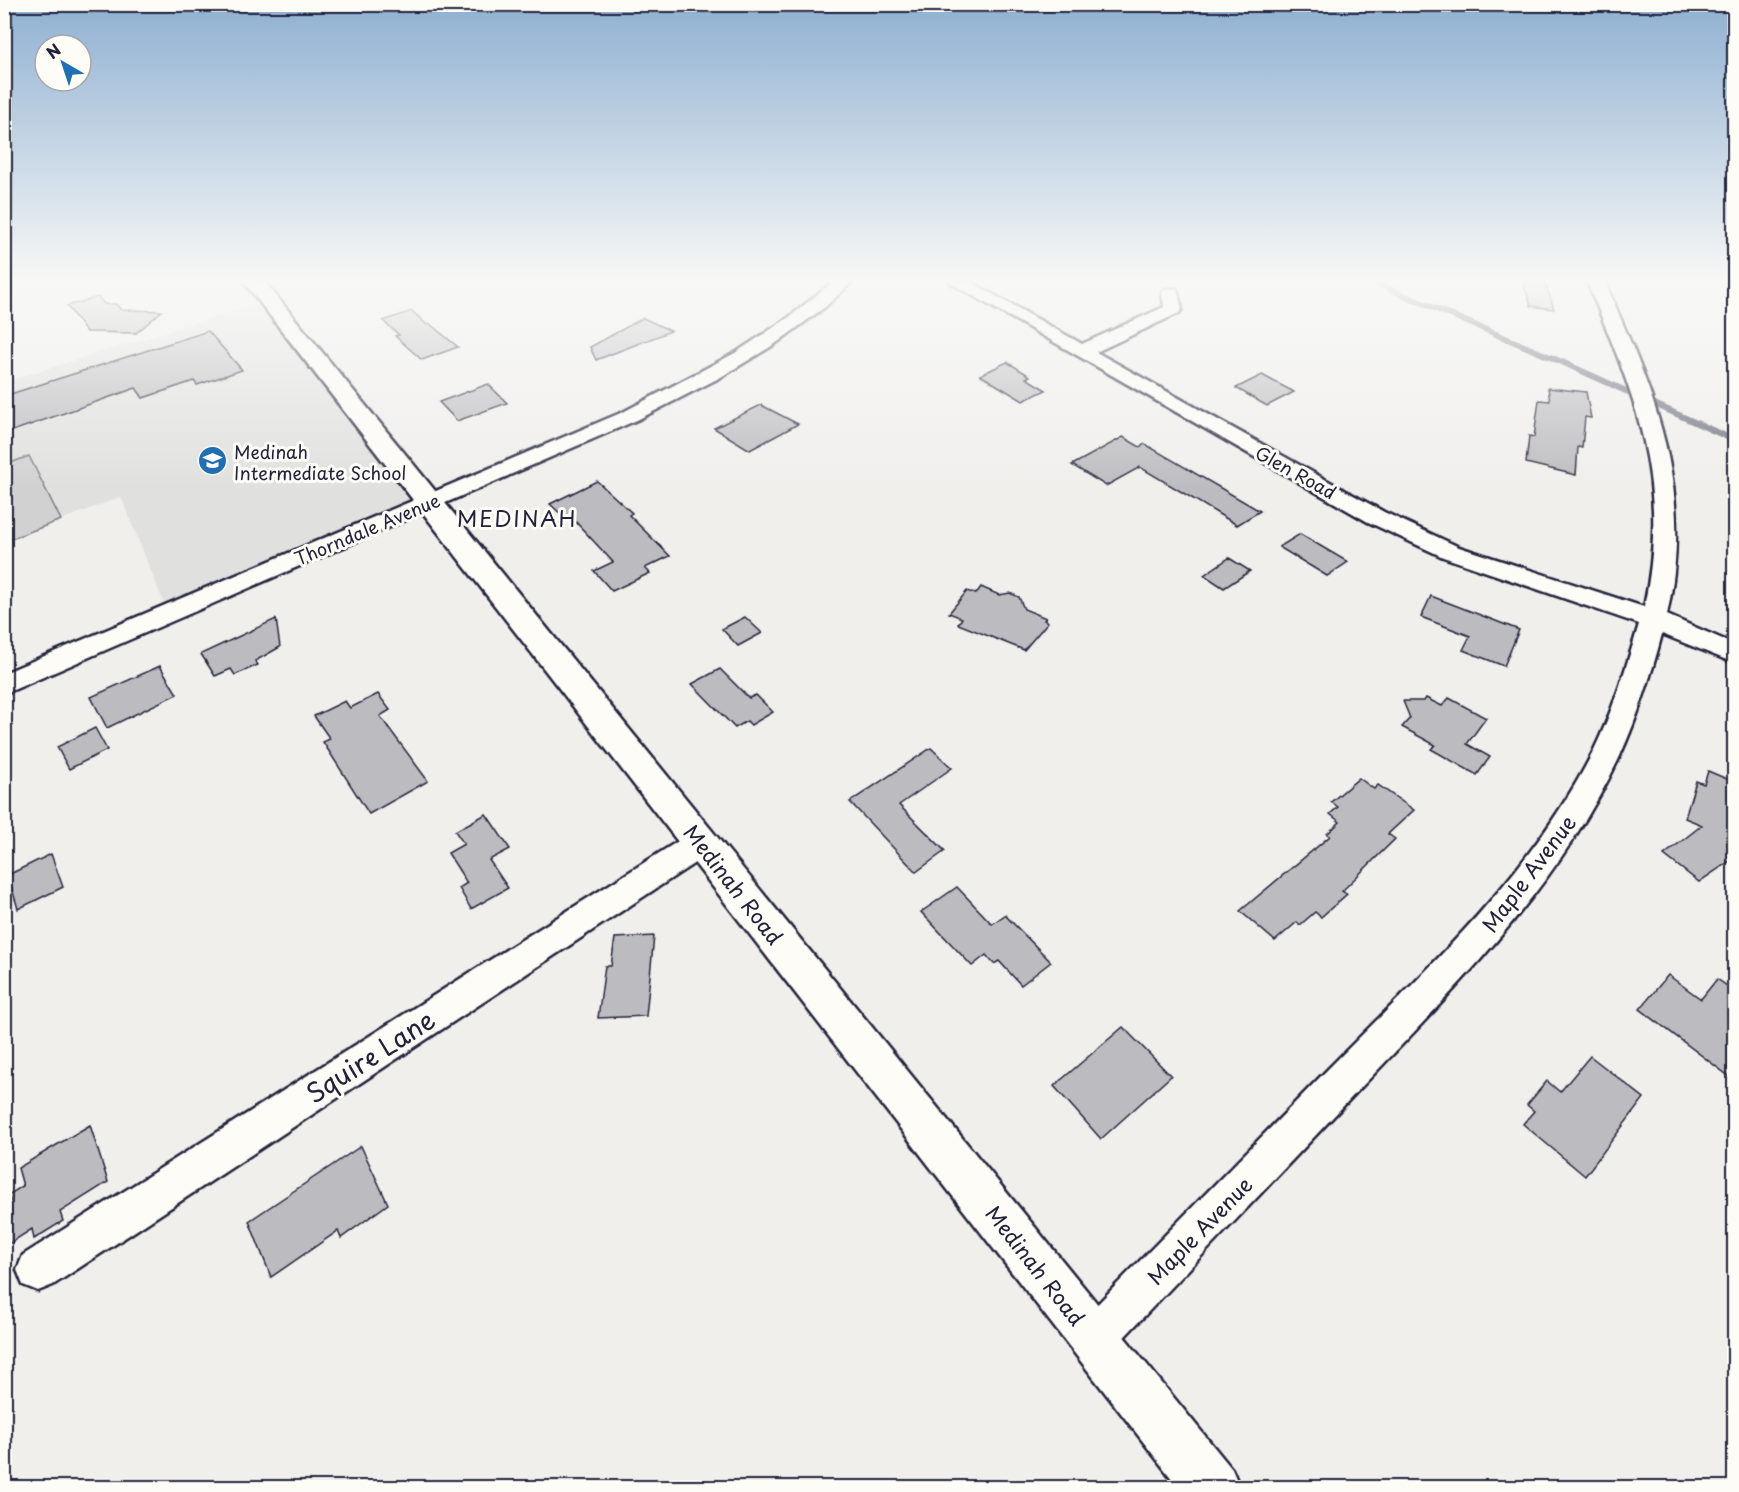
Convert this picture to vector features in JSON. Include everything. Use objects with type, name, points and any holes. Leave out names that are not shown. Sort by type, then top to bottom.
[{"type":"main road","name":"Medinah Road","points":[[309,352],[702,842],[1213,1488]]},
{"type":"street","name":"Thorndale Avenue","points":[[4,684],[630,416],[702,381],[749,352]]},
{"type":"street","name":"Glen Road","points":[[1083,352],[1376,517],[1429,542],[1451,552],[1654,620],[1734,654]]},
{"type":"street","name":"Maple Avenue","points":[[1094,1338],[1468,951],[1548,854],[1616,739],[1645,661],[1662,581],[1666,519],[1661,466],[1654,430],[1624,352]]},
{"type":"street","name":"Squire Lane","points":[[39,1270],[702,842]]},
{"type":"shaded area","name":"Medinah Intermediate School","points":[[102,352],[307,352],[428,503],[168,613],[121,497],[61,520],[29,457],[5,465],[4,382]]},
{"type":"shaded area","points":[[29,456],[61,520],[5,541],[5,465]]},
{"type":"building","points":[[143,352],[226,352],[242,370],[197,385],[194,381],[143,398],[136,388],[4,434],[4,396]]},
{"type":"building","points":[[413,352],[445,352],[422,360]]},
{"type":"building","points":[[592,352],[618,352],[596,360]]},
{"type":"building","points":[[1007,362],[1030,376],[1026,378],[1046,390],[1023,401],[980,375]]},
{"type":"building","points":[[1262,375],[1294,392],[1267,406],[1236,388]]},
{"type":"building","points":[[488,384],[507,403],[457,421],[439,402]]},
{"type":"building","points":[[1548,388],[1586,392],[1591,418],[1585,417],[1582,448],[1578,447],[1576,475],[1526,463],[1529,436],[1534,437],[1539,400],[1550,401]]},
{"type":"building","points":[[761,405],[798,424],[750,450],[714,428]]},
{"type":"building","points":[[1123,437],[1140,447],[1145,444],[1260,511],[1237,525],[1140,467],[1106,486],[1072,465]]},
{"type":"building","points":[[597,481],[632,513],[629,515],[670,556],[645,568],[650,573],[612,591],[594,571],[613,562],[572,518],[567,520],[550,504]]},
{"type":"building","points":[[1300,534],[1348,562],[1327,576],[1279,547]]},
{"type":"building","points":[[1229,558],[1250,571],[1224,588],[1204,575]]},
{"type":"building","points":[[981,587],[999,595],[1010,593],[1019,597],[1024,609],[1046,618],[1044,620],[1048,622],[1024,650],[958,624],[962,618],[949,613],[967,591],[976,594]]},
{"type":"building","points":[[1431,596],[1519,630],[1504,666],[1463,650],[1470,636],[1421,617]]},
{"type":"building","points":[[745,617],[762,633],[738,646],[722,629]]},
{"type":"building","points":[[276,619],[280,647],[255,661],[258,665],[235,675],[231,669],[215,676],[201,654]]},
{"type":"building","points":[[160,666],[177,694],[107,728],[91,697]]},
{"type":"building","points":[[720,669],[749,698],[756,695],[773,712],[751,725],[747,721],[735,728],[692,684]]},
{"type":"building","points":[[378,694],[390,710],[380,716],[428,781],[369,814],[323,742],[330,739],[314,716],[345,701],[350,708]]},
{"type":"building","points":[[1426,698],[1442,706],[1449,698],[1486,718],[1467,744],[1490,757],[1477,775],[1431,749],[1435,745],[1402,727],[1410,718],[1403,701],[1424,701]]},
{"type":"building","points":[[95,728],[107,750],[69,769],[57,747]]},
{"type":"building","points":[[931,748],[952,768],[899,805],[945,851],[916,872],[850,802]]},
{"type":"building","points":[[1708,771],[1734,782],[1734,858],[1699,882],[1664,855],[1702,825],[1685,818],[1696,781],[1704,784]]},
{"type":"building","points":[[1359,778],[1374,789],[1378,785],[1414,810],[1388,834],[1395,839],[1342,891],[1347,894],[1321,917],[1315,912],[1300,925],[1297,922],[1275,941],[1240,911],[1330,836],[1327,834],[1340,822],[1330,814],[1338,807],[1331,802]]},
{"type":"building","points":[[486,814],[510,849],[489,860],[508,888],[471,909],[459,888],[467,883],[448,853],[464,844],[455,831]]},
{"type":"building","points":[[51,854],[63,887],[18,909],[8,875]]},
{"type":"building","points":[[957,887],[992,924],[1005,915],[1051,962],[1021,985],[999,961],[994,964],[986,955],[972,966],[921,912]]},
{"type":"building","points":[[654,936],[646,1016],[598,1018],[605,966],[611,966],[615,938]]},
{"type":"building","points":[[1668,975],[1701,999],[1717,979],[1734,991],[1734,1080],[1640,1009]]},
{"type":"building","points":[[1123,1027],[1171,1076],[1101,1139],[1054,1086]]},
{"type":"building","points":[[1590,1056],[1644,1098],[1585,1176],[1523,1124],[1534,1111],[1527,1105],[1547,1081],[1560,1092]]},
{"type":"building","points":[[90,1125],[108,1182],[60,1212],[63,1221],[34,1239],[32,1229],[4,1247],[4,1204],[10,1201],[8,1195],[23,1186],[18,1168]]},
{"type":"building","points":[[361,1146],[388,1204],[341,1238],[338,1231],[271,1277],[249,1221]]},
{"type":"waterway","points":[[1537,352],[1734,440]]},
{"type":"place","name":"Medinah Intermediate School","points":[[213,461]]},
{"type":"district","name":"MEDINAH","points":[[517,517]]}]
